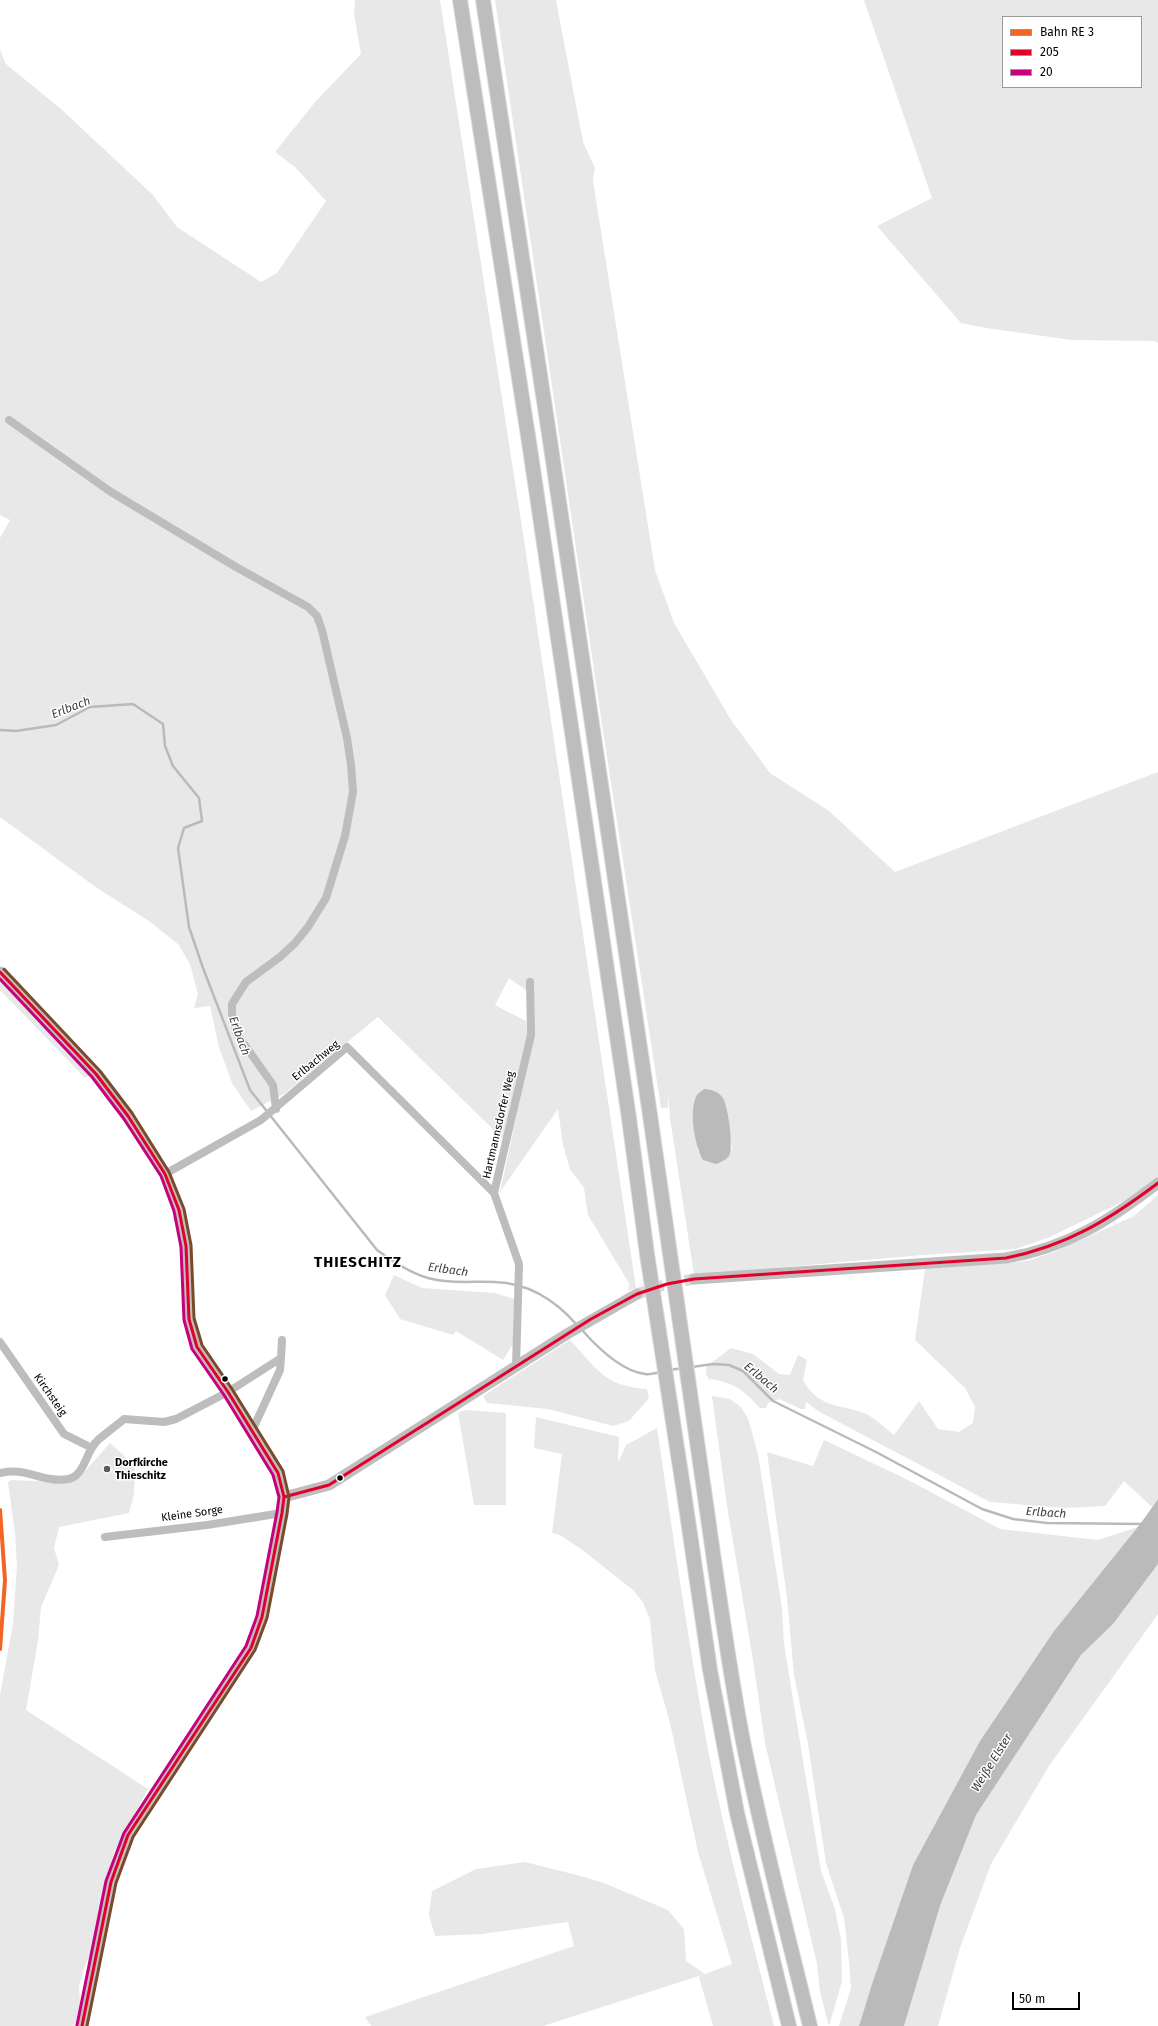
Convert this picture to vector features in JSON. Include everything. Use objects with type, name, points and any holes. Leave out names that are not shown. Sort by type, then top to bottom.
[{"type":"highway","points":[[460,0],[529,442],[629,1118],[647,1254],[710,1670],[737,1813],[789,2026]]},
{"type":"highway","points":[[483,0],[553,458],[726,1641],[743,1740],[757,1807],[810,2026]]},
{"type":"main road","points":[[0,972],[96,1074],[128,1116],[165,1174],[179,1210],[186,1246],[189,1320],[197,1347],[228,1392],[278,1473],[284,1497],[262,1617],[251,1648],[128,1835],[111,1882],[82,2026]]},
{"type":"main road","points":[[694,1279],[1006,1258],[1032,1254],[1056,1246],[1100,1225],[1158,1183]]},
{"type":"main road","points":[[284,1497],[330,1485],[591,1319],[637,1294]]},
{"type":"street","points":[[9,420],[111,492],[222,560],[308,607],[317,616],[322,630],[347,738],[352,786],[351,810],[326,898],[295,943],[280,958],[246,982],[232,1004],[232,1014],[237,1034],[273,1085],[273,1110]]},
{"type":"street","name":"Hartmannsdorfer Weg","points":[[516,1366],[519,1264],[494,1192],[531,1035],[530,982]]},
{"type":"street","name":"Erlbachweg","points":[[165,1174],[261,1120],[347,1047],[494,1192]]},
{"type":"street","points":[[252,1431],[280,1370],[282,1340]]},
{"type":"street","name":"Kirchsteig","points":[[0,1342],[64,1434],[92,1448]]},
{"type":"street","points":[[0,1473],[20,1470],[57,1480],[72,1478],[83,1469],[92,1448],[99,1440],[124,1419],[164,1422],[176,1419],[228,1392],[280,1358]]},
{"type":"street","name":"Kleine Sorge","points":[[105,1537],[207,1525],[282,1513]]},
{"type":"shaded area","points":[[355,0],[440,0],[524,540],[636,1288],[627,1291],[630,1285],[588,1215],[584,1188],[570,1169],[563,1145],[558,1109],[500,1192],[534,1035],[527,991],[509,978],[495,1005],[526,1021],[527,1035],[503,1139],[378,1017],[284,1094],[251,1111],[232,1083],[219,1047],[210,1006],[194,1008],[198,994],[190,964],[178,944],[149,921],[97,888],[0,817],[0,538],[10,520],[0,515],[0,50],[6,64],[61,109],[152,194],[177,227],[261,282],[277,273],[326,201],[295,167],[275,152],[316,101],[361,54],[354,14]]},
{"type":"shaded area","points":[[495,0],[556,0],[583,142],[595,168],[593,181],[655,570],[674,623],[731,720],[770,773],[829,811],[895,872],[1158,772],[1158,1177],[1130,1198],[1050,1237],[1016,1249],[923,1255],[694,1275],[670,1118],[668,1093],[668,1108],[661,1108],[600,711]],"holes":[[[697,1095],[723,1097],[726,1107],[732,1149],[698,1151],[693,1107]]]},
{"type":"shaded area","points":[[864,0],[1158,0],[1158,343],[1154,341],[1072,340],[961,323],[877,226],[932,198]]},
{"type":"shaded area","points":[[0,966],[99,1069],[85,1078],[0,990]]},
{"type":"shaded area","points":[[1158,1195],[1158,1499],[1152,1507],[1124,1481],[1105,1506],[1064,1508],[990,1502],[818,1411],[806,1402],[805,1409],[801,1409],[779,1399],[768,1403],[766,1408],[760,1408],[738,1388],[709,1379],[706,1374],[707,1366],[731,1348],[753,1354],[779,1374],[790,1375],[798,1355],[807,1360],[803,1380],[815,1396],[830,1404],[864,1413],[876,1420],[894,1435],[919,1401],[938,1429],[959,1432],[973,1423],[975,1407],[965,1388],[915,1340],[925,1269],[1027,1261],[1054,1252],[1134,1216]]},
{"type":"shaded area","points":[[394,1275],[422,1288],[495,1293],[514,1299],[513,1344],[503,1360],[456,1331],[453,1335],[400,1319],[385,1295]]},
{"type":"shaded area","points":[[570,1340],[602,1374],[611,1380],[632,1387],[647,1389],[649,1398],[629,1421],[613,1426],[548,1409],[487,1403],[483,1396]]},
{"type":"shaded area","points":[[712,1396],[730,1399],[740,1406],[748,1418],[758,1454],[782,1608],[784,1644],[821,1871],[835,1909],[841,1940],[842,1981],[829,2026],[820,1992],[817,1964],[765,1743],[753,1660],[727,1506]]},
{"type":"shaded area","points":[[465,1410],[506,1413],[506,1505],[474,1505],[458,1413]]},
{"type":"shaded area","points":[[536,1417],[619,1437],[618,1463],[626,1445],[657,1428],[688,1632],[709,1755],[731,1857],[774,2026],[713,2026],[699,1977],[702,1975],[543,2026],[371,2026],[365,2017],[574,1946],[568,1922],[482,1934],[435,1936],[429,1915],[432,1891],[476,1869],[525,1862],[604,1883],[668,1910],[684,1929],[686,1961],[705,1974],[732,1964],[698,1852],[670,1723],[655,1670],[650,1620],[643,1602],[633,1590],[581,1549],[560,1535],[552,1533],[562,1454],[534,1448]]},
{"type":"shaded area","points":[[824,1440],[908,1480],[1000,1529],[1098,1540],[1138,1527],[1054,1631],[980,1741],[913,1865],[859,2026],[839,2026],[851,1988],[844,1918],[826,1863],[808,1744],[794,1675],[787,1598],[767,1452],[813,1466]]},
{"type":"shaded area","points":[[110,1443],[135,1466],[134,1494],[129,1513],[59,1527],[54,1548],[59,1565],[41,1607],[38,1641],[26,1710],[148,1789],[114,1852],[107,1878],[93,1948],[84,1968],[79,1987],[80,2002],[75,2026],[0,2026],[0,1695],[13,1624],[17,1566],[15,1533],[8,1482],[12,1480],[60,1482],[79,1478]]},
{"type":"shaded area","points":[[1158,1564],[1158,1614],[1049,1766],[991,1864],[960,1948],[938,2026],[904,2026],[940,1906],[976,1815],[1081,1655],[1113,1624]]},
{"type":"water","points":[[704,1089],[715,1091],[723,1098],[731,1136],[729,1156],[722,1162],[716,1164],[703,1160],[695,1137],[693,1118],[694,1102],[698,1094]]},
{"type":"water","name":"Weiße Elster","points":[[1158,1499],[1158,1564],[1113,1624],[1081,1655],[976,1815],[940,1906],[904,2026],[859,2026],[913,1865],[980,1741],[1054,1631],[1141,1523]]},
{"type":"waterway","name":"Erlbach","points":[[0,730],[16,731],[56,725],[90,707],[133,704],[163,724],[165,746],[173,766],[199,798],[202,821],[184,828],[178,848],[189,927],[203,968],[250,1090],[377,1250],[408,1270],[428,1278],[453,1282],[507,1283],[530,1290],[551,1301],[577,1325]]},
{"type":"waterway","name":"Erlbach","points":[[582,1330],[602,1351],[627,1368],[636,1372],[647,1374],[661,1372]]},
{"type":"waterway","name":"Erlbach","points":[[692,1367],[713,1364],[729,1365],[743,1371],[773,1401],[876,1452],[982,1509],[1013,1519],[1047,1523],[1143,1524]]},
{"type":"waterway","name":"Erlbach","points":[[670,1370],[683,1368]]},
{"type":"tunnel","points":[[637,1294],[667,1284],[694,1279]]},
{"type":"transit line","points":[[4,969],[100,1071],[132,1113],[169,1172],[184,1209],[191,1245],[194,1318],[202,1345],[232,1389],[283,1471],[289,1497],[267,1618],[255,1650],[133,1837],[116,1883],[87,2026]]},
{"type":"transit line","name":"205","points":[[0,972],[96,1074],[128,1116],[165,1174],[179,1210],[186,1246],[189,1319],[197,1347],[228,1392],[278,1473],[284,1497],[262,1617],[251,1648],[128,1835],[111,1882],[82,2026]]},
{"type":"transit line","name":"20","points":[[0,979],[92,1077],[124,1119],[161,1176],[174,1211],[181,1247],[184,1320],[192,1349],[224,1395],[273,1475],[279,1497],[257,1616],[246,1646],[124,1833],[106,1881],[77,2025]]},
{"type":"transit line","name":"205","points":[[284,1497],[329,1485],[591,1319],[637,1294],[667,1284],[694,1279],[1006,1258],[1028,1253],[1068,1239],[1122,1209],[1158,1183]]},
{"type":"transit line","points":[[0,1510],[5,1580],[0,1649]]},
{"type":"place","name":"Dorfkirche Thieschitz","points":[[107,1469]]},
{"type":"district","name":"THIESCHITZ","points":[[358,1263]]}]
